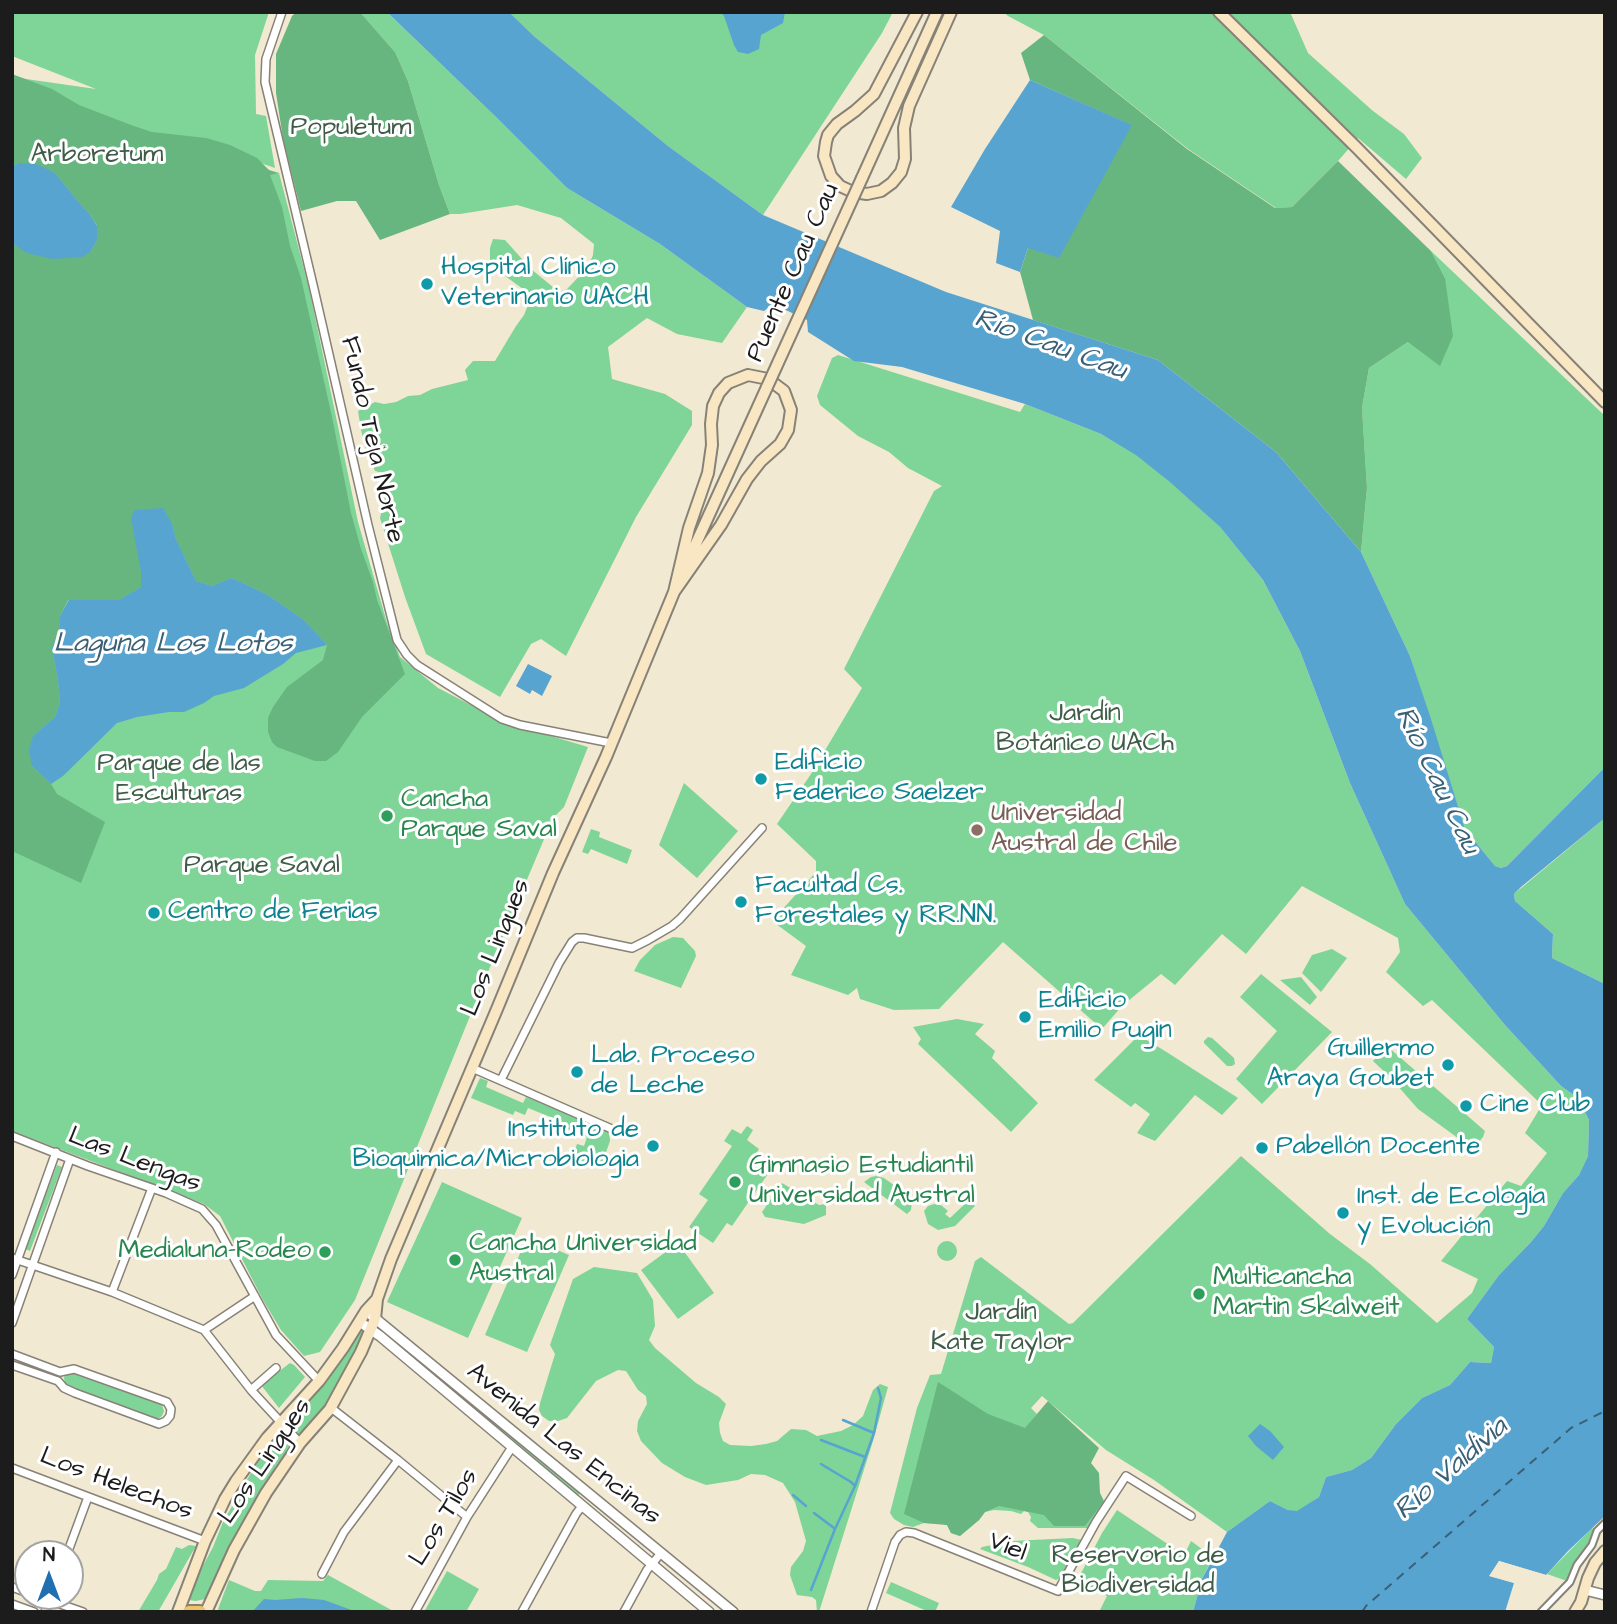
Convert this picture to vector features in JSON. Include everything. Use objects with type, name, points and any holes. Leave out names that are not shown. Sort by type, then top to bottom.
[{"type":"main road","points":[[917,12],[874,94],[837,124],[826,142],[824,156],[831,176],[840,186],[853,192],[867,194],[881,191],[901,172],[905,159],[904,128],[909,106],[951,12]]},
{"type":"main road","name":"Puente Cau Cau","points":[[767,387],[937,12]]},
{"type":"main road","points":[[1219,12],[1357,148],[1605,402]]},
{"type":"main road","points":[[748,376],[768,379],[779,386],[787,397],[791,410],[789,430],[780,444],[761,461],[747,480],[721,525],[674,592],[689,527],[708,473],[712,444],[711,415],[715,399],[723,387],[734,379],[748,376]]},
{"type":"main road","name":"Los Lingues","points":[[206,1612],[250,1520],[300,1443],[330,1407],[372,1329],[377,1299],[391,1259],[674,592],[767,387]]},
{"type":"main road","name":"Los Lingues","points":[[178,1612],[200,1539],[236,1481],[256,1452],[319,1381],[377,1299]]},
{"type":"main road","points":[[1575,1612],[1595,1563],[1605,1551]]},
{"type":"main road","points":[[189,1612],[200,1612]]},
{"type":"street","name":"Fundo Teja Norte","points":[[282,12],[266,59],[265,82],[397,640],[407,656],[417,665],[502,719],[611,743]]},
{"type":"street","points":[[501,1080],[572,942],[577,938],[584,938],[632,948],[672,926],[762,828]]},
{"type":"street","points":[[472,1068],[621,1133]]},
{"type":"street","name":"Las Lengas","points":[[12,1136],[202,1209],[216,1225],[276,1335],[319,1381]]},
{"type":"street","points":[[12,1275],[15,1259],[55,1152]]},
{"type":"street","points":[[12,1323],[70,1159]]},
{"type":"street","points":[[112,1292],[152,1188]]},
{"type":"street","points":[[15,1259],[112,1292],[204,1330],[251,1390],[300,1443]]},
{"type":"street","points":[[204,1330],[255,1296]]},
{"type":"street","name":"Avenida Las Encinas","points":[[366,1311],[372,1329],[709,1612]]},
{"type":"street","name":"Avenida Las Encinas","points":[[360,1322],[523,1440],[733,1612]]},
{"type":"street","points":[[12,1353],[60,1372],[74,1369],[167,1402],[171,1409],[170,1416],[159,1423],[64,1388],[58,1381],[12,1365]]},
{"type":"street","points":[[251,1390],[276,1368]]},
{"type":"street","points":[[58,1381],[60,1372]]},
{"type":"street","points":[[330,1407],[467,1517]]},
{"type":"street","name":"Los Tilos","points":[[415,1612],[467,1517],[514,1448],[523,1440]]},
{"type":"street","points":[[322,1574],[344,1532],[398,1461]]},
{"type":"street","name":"Los Helechos","points":[[12,1468],[200,1539]]},
{"type":"street","name":"Viel","points":[[871,1612],[895,1542],[906,1532],[1058,1591],[1096,1522],[1126,1476],[1191,1517]]},
{"type":"street","points":[[72,1540],[88,1497]]},
{"type":"street","points":[[522,1612],[582,1506]]},
{"type":"street","points":[[1541,1612],[1570,1582],[1577,1565],[1592,1545],[1597,1531],[1605,1523]]},
{"type":"street","points":[[624,1612],[661,1553]]},
{"type":"street","points":[[1584,1590],[1605,1595]]},
{"type":"street","points":[[12,1604],[34,1612]]},
{"type":"green space","points":[[12,12],[269,12],[255,55],[256,114],[266,116],[275,168],[223,150],[86,134],[12,77],[96,89],[12,56]]},
{"type":"green space","name":"Populetum","points":[[296,12],[360,12],[395,52],[408,81],[450,214],[380,240],[356,201],[337,201],[301,211],[283,139],[276,93],[276,54]]},
{"type":"green space","points":[[360,12],[387,12],[567,188],[660,244],[747,307],[722,343],[677,334],[647,318],[608,347],[612,379],[665,394],[692,411],[692,425],[636,517],[566,656],[541,639],[531,644],[500,697],[426,654],[380,518],[390,475],[375,471],[367,454],[358,411],[375,402],[396,402],[408,396],[420,395],[432,389],[468,380],[465,370],[473,361],[495,361],[524,315],[530,300],[523,289],[490,265],[493,239],[505,240],[531,269],[559,292],[567,289],[588,267],[594,244],[561,218],[517,205],[450,214],[408,81],[395,52]]},
{"type":"green space","points":[[509,12],[893,12],[763,215],[668,146],[535,37]]},
{"type":"green space","points":[[1003,12],[1290,12],[1308,53],[1373,111],[1404,134],[1422,158],[1406,179],[1358,138],[1292,207],[1276,208],[1188,149],[1044,35]]},
{"type":"green space","points":[[1044,35],[1187,149],[1275,208],[1292,207],[1338,161],[1431,251],[1445,278],[1453,336],[1440,366],[1408,342],[1369,368],[1362,408],[1367,488],[1361,552],[1276,452],[1158,360],[1033,320],[1020,272],[1028,248],[1131,125],[1030,80],[1021,53]]},
{"type":"green space","name":"Arboretum","points":[[12,74],[52,89],[79,105],[152,132],[206,138],[230,145],[257,158],[269,170],[279,173],[270,175],[282,207],[290,246],[301,278],[351,513],[377,600],[405,674],[362,717],[338,752],[326,761],[315,761],[277,747],[268,732],[268,718],[273,707],[287,687],[323,660],[327,645],[305,621],[268,595],[232,578],[212,586],[196,581],[176,539],[172,524],[141,572],[141,587],[119,600],[68,600],[60,616],[60,632],[52,647],[60,702],[55,717],[33,736],[32,766],[51,784],[57,794],[105,822],[81,883],[12,851],[12,243],[19,247],[90,252],[97,240],[97,225],[55,173],[18,163],[12,168]]},
{"type":"green space","name":"Parque Saval","points":[[12,119],[94,198],[279,173],[309,288],[358,522],[387,623],[400,657],[438,688],[504,722],[588,747],[564,807],[553,818],[485,979],[355,1300],[320,1352],[304,1356],[281,1330],[263,1300],[220,1216],[204,1204],[12,1131]]},
{"type":"green space","points":[[1431,251],[1605,416],[1605,767],[1507,866],[1501,868],[1495,866],[1465,829],[1410,656],[1361,552],[1367,488],[1362,408],[1369,368],[1408,342],[1445,278]]},
{"type":"green space","name":"Jardín Botánico UACh","points":[[838,355],[1020,412],[1025,404],[1101,434],[1136,454],[1220,527],[1263,580],[1300,651],[1350,783],[1405,904],[1505,1025],[1561,1086],[1578,1098],[1589,1120],[1588,1156],[1579,1175],[1563,1193],[1544,1226],[1499,1275],[1467,1319],[1494,1347],[1491,1363],[1470,1362],[1450,1385],[1422,1398],[1396,1424],[1371,1458],[1352,1470],[1326,1477],[1319,1497],[1297,1512],[1270,1501],[1227,1532],[1106,1450],[1042,1396],[1031,1408],[1037,1414],[1026,1428],[1105,1503],[1088,1528],[1038,1528],[1030,1521],[1028,1512],[1021,1514],[994,1510],[985,1512],[960,1536],[951,1533],[947,1525],[942,1524],[924,1523],[913,1527],[904,1525],[890,1513],[917,1408],[930,1375],[941,1374],[975,1261],[981,1257],[1069,1324],[1073,1323],[1241,1156],[1437,1323],[1472,1293],[1478,1279],[1441,1261],[1507,1181],[1521,1186],[1547,1153],[1525,1133],[1542,1105],[1432,1000],[1423,1006],[1386,972],[1400,952],[1398,938],[1302,886],[1246,954],[1222,934],[1175,985],[1161,974],[1122,1006],[1102,1029],[1003,942],[939,1009],[894,1010],[860,999],[857,988],[848,995],[791,975],[806,946],[772,921],[816,872],[816,861],[777,824],[811,774],[862,688],[844,669],[934,491],[942,486],[908,468],[889,452],[858,436],[820,405],[817,396],[832,358]]},
{"type":"green space","points":[[684,783],[738,831],[697,878],[659,845]]},
{"type":"green space","points":[[1605,818],[1605,984],[1552,958],[1553,934],[1515,901],[1514,894]]},
{"type":"green space","points":[[591,829],[600,832],[599,837],[632,850],[627,864],[591,849],[588,854],[582,852]]},
{"type":"green space","points":[[673,937],[683,938],[695,951],[696,956],[681,988],[634,971],[640,960],[655,945]]},
{"type":"green space","points":[[1332,949],[1347,958],[1321,992],[1302,973],[1312,955]]},
{"type":"green space","points":[[1261,974],[1332,1032],[1262,1104],[1236,1079],[1277,1031],[1240,997]]},
{"type":"green space","points":[[1301,977],[1317,997],[1310,1005],[1280,980]]},
{"type":"green space","points":[[957,1019],[984,1024],[975,1034],[995,1051],[992,1058],[1038,1103],[1011,1132],[918,1044],[921,1039],[913,1027]]},
{"type":"green space","points":[[1208,1037],[1234,1058],[1235,1064],[1227,1066],[1204,1043]]},
{"type":"green space","points":[[1145,1039],[1238,1098],[1222,1115],[1195,1095],[1155,1141],[1137,1133],[1150,1114],[1135,1103],[1131,1107],[1094,1080],[1134,1040]]},
{"type":"green space","points":[[1387,1046],[1485,1131],[1473,1149],[1418,1109],[1373,1061]]},
{"type":"green space","points":[[480,1078],[488,1081],[486,1087],[523,1103],[526,1097],[609,1130],[610,1141],[600,1169],[572,1159],[577,1144],[584,1146],[587,1137],[559,1125],[558,1120],[528,1108],[525,1115],[515,1111],[513,1115],[471,1098]]},
{"type":"green space","name":"Gimnasio Estudiantil Universidad Austral","points":[[747,1126],[753,1130],[747,1140],[759,1149],[753,1159],[770,1171],[732,1226],[727,1223],[713,1243],[689,1227],[708,1200],[699,1194],[732,1146],[724,1141],[732,1129],[741,1134]]},
{"type":"green space","points":[[57,1165],[62,1167],[30,1251],[25,1249]]},
{"type":"green space","points":[[876,1176],[884,1178],[909,1196],[912,1201],[911,1210],[907,1214],[864,1182]]},
{"type":"green space","name":"Cancha Universidad Austral","points":[[442,1182],[522,1218],[468,1338],[387,1302]]},
{"type":"green space","points":[[782,1183],[819,1205],[826,1204],[826,1215],[804,1224],[765,1217],[762,1212]]},
{"type":"green space","points":[[969,1200],[975,1206],[955,1226],[938,1230],[928,1224],[924,1211],[928,1206],[941,1205],[948,1211],[945,1214],[950,1218]]},
{"type":"green space","points":[[527,1237],[569,1255],[527,1352],[485,1335]]},
{"type":"green space","points":[[947,1241],[954,1244],[957,1251],[954,1258],[947,1261],[940,1258],[937,1251],[940,1244]]},
{"type":"green space","points":[[678,1243],[714,1293],[678,1319],[641,1270]]},
{"type":"green space","points":[[594,1267],[637,1273],[653,1300],[655,1326],[649,1340],[696,1383],[726,1404],[719,1423],[723,1441],[730,1445],[766,1444],[777,1441],[791,1429],[806,1430],[817,1436],[841,1431],[863,1416],[873,1390],[880,1384],[888,1387],[819,1612],[816,1600],[797,1595],[790,1575],[791,1567],[803,1551],[806,1541],[795,1502],[783,1483],[765,1475],[751,1474],[738,1480],[706,1485],[685,1477],[662,1463],[641,1441],[637,1431],[638,1421],[647,1404],[646,1396],[638,1390],[626,1371],[618,1370],[596,1381],[567,1418],[549,1421],[542,1416],[540,1403],[555,1354],[550,1345],[573,1279]]},
{"type":"green space","points":[[360,1327],[364,1329],[362,1335],[334,1393],[277,1464],[256,1498],[205,1599],[188,1600],[189,1592],[223,1522],[256,1464],[275,1437],[324,1382]]},
{"type":"green space","points":[[383,1330],[580,1493],[575,1499],[377,1337]]},
{"type":"green space","points":[[290,1363],[305,1377],[279,1408],[261,1385]]},
{"type":"green space","points":[[67,1373],[162,1405],[162,1416],[158,1419],[65,1386],[64,1377]]},
{"type":"green space","points":[[938,1382],[988,1414],[1025,1428],[1048,1401],[1099,1448],[1091,1463],[1099,1473],[1100,1493],[1104,1501],[1085,1526],[1054,1526],[1044,1515],[999,1506],[985,1512],[960,1536],[951,1533],[947,1525],[924,1523],[904,1514]]},
{"type":"green space","name":"Reservorio de Biodiversidad","points":[[1117,1510],[1184,1555],[1191,1541],[1213,1557],[1202,1579],[1193,1612],[1099,1612],[1107,1596],[1090,1588],[1086,1594],[1076,1588],[1076,1583],[1102,1533]]},
{"type":"green space","points":[[1595,1528],[1589,1546],[1578,1557],[1567,1581],[1547,1574],[1591,1529]]},
{"type":"green space","points":[[1073,1538],[1082,1540],[1063,1577],[1056,1580],[980,1549],[1012,1541]]},
{"type":"green space","points":[[189,1545],[196,1546],[158,1612],[138,1612],[159,1574],[166,1569],[176,1547],[182,1549]]},
{"type":"green space","points":[[447,1571],[479,1589],[466,1612],[424,1612]]},
{"type":"green space","points":[[328,1575],[395,1612],[220,1612],[218,1609],[229,1580],[261,1591],[268,1580],[323,1581]]},
{"type":"green space","points":[[891,1582],[939,1603],[935,1612],[929,1612],[886,1593]]},
{"type":"water","points":[[387,12],[509,12],[535,37],[668,146],[763,215],[946,292],[1158,360],[1276,452],[1361,552],[1410,656],[1465,829],[1495,866],[1507,866],[1605,767],[1605,818],[1514,894],[1515,901],[1553,934],[1552,958],[1605,984],[1605,1516],[1546,1575],[1499,1561],[1490,1576],[1514,1583],[1505,1612],[1193,1612],[1202,1579],[1227,1532],[1270,1501],[1288,1510],[1297,1511],[1319,1497],[1326,1477],[1352,1470],[1371,1458],[1396,1424],[1422,1398],[1450,1385],[1470,1362],[1491,1363],[1494,1347],[1467,1319],[1499,1275],[1544,1226],[1563,1193],[1579,1175],[1588,1156],[1589,1120],[1578,1098],[1561,1086],[1505,1025],[1405,904],[1350,783],[1300,651],[1263,580],[1220,527],[1136,455],[1101,434],[1025,404],[902,367],[854,361],[808,332],[807,320],[773,304],[764,311],[747,307],[660,244],[567,188]]},
{"type":"water","points":[[720,12],[785,12],[783,23],[761,35],[759,49],[748,54],[738,52]]},
{"type":"water","points":[[1030,80],[1132,125],[1059,258],[1028,248],[1020,272],[996,263],[1000,231],[951,207]]},
{"type":"water","points":[[18,163],[36,164],[55,173],[88,212],[97,226],[97,240],[90,252],[82,257],[52,259],[27,253],[12,243],[12,168]]},
{"type":"water","name":"Laguna Los Lotos","points":[[163,508],[196,581],[212,586],[232,578],[268,595],[305,621],[327,645],[296,653],[244,688],[214,696],[184,712],[137,717],[117,723],[63,776],[51,784],[32,766],[29,750],[33,736],[55,717],[60,702],[52,647],[60,632],[60,616],[69,600],[119,600],[141,587],[141,572],[131,518],[135,510]]},
{"type":"water","points":[[528,664],[552,676],[542,696],[532,690],[530,694],[516,686]]},
{"type":"water","points":[[1260,1424],[1284,1447],[1273,1460],[1248,1436]]},
{"type":"water","points":[[264,1599],[324,1600],[357,1612],[252,1612]]},
{"type":"pier","points":[[1499,1561],[1546,1575],[1545,1578],[1501,1565],[1495,1574],[1516,1580],[1518,1584],[1489,1576]]},
{"type":"waterway","points":[[811,1590],[855,1486],[874,1433],[881,1398],[878,1388]]},
{"type":"waterway","points":[[843,1420],[874,1433]]},
{"type":"waterway","points":[[821,1440],[865,1457]]},
{"type":"waterway","points":[[821,1464],[855,1486]]},
{"type":"waterway","points":[[793,1495],[806,1506]]},
{"type":"waterway","points":[[814,1513],[834,1528]]},
{"type":"ferry route","points":[[1362,1612],[1571,1428],[1605,1411]]},
{"type":"place","name":"Hospital Clínico Veterinario UACH","points":[[427,284]]},
{"type":"place","name":"Edificio Federico Saelzer","points":[[761,779]]},
{"type":"place","name":"Cancha Parque Saval","points":[[387,816]]},
{"type":"place","name":"Universidad Austral de Chile","points":[[977,830]]},
{"type":"place","name":"Facultad Cs. Forestales y RR.NN.","points":[[741,902]]},
{"type":"place","name":"Centro de Ferias","points":[[154,913]]},
{"type":"place","name":"Edificio Emilio Pugin","points":[[1025,1017]]},
{"type":"place","name":"Guillermo Araya Goubet","points":[[1448,1065]]},
{"type":"place","name":"Lab. Proceso de Leche","points":[[577,1072]]},
{"type":"place","name":"Cine Club","points":[[1466,1106]]},
{"type":"place","name":"Instituto de Bioquimica/Microbiologia","points":[[653,1146]]},
{"type":"place","name":"Pabellón Docente","points":[[1262,1148]]},
{"type":"place","name":"Gimnasio Estudiantil Universidad Austral","points":[[735,1182]]},
{"type":"place","name":"Inst. de Ecología y Evolución","points":[[1343,1213]]},
{"type":"place","name":"Medialuna-Rodeo","points":[[325,1252]]},
{"type":"place","name":"Cancha Universidad Austral","points":[[455,1260]]},
{"type":"place","name":"Multicancha Martin Skalweit","points":[[1199,1294]]},
{"type":"water label","name":"Río Cau Cau","points":[[1050,346]]},
{"type":"water label","name":"Río Cau Cau","points":[[1436,781]]},
{"type":"water label","name":"Río Valdivia","points":[[1452,1470]]},
{"type":"park label","name":"Parque de las Esculturas","points":[[179,780]]},
{"type":"park label","name":"Jardín Kate Taylor","points":[[1001,1329]]}]
